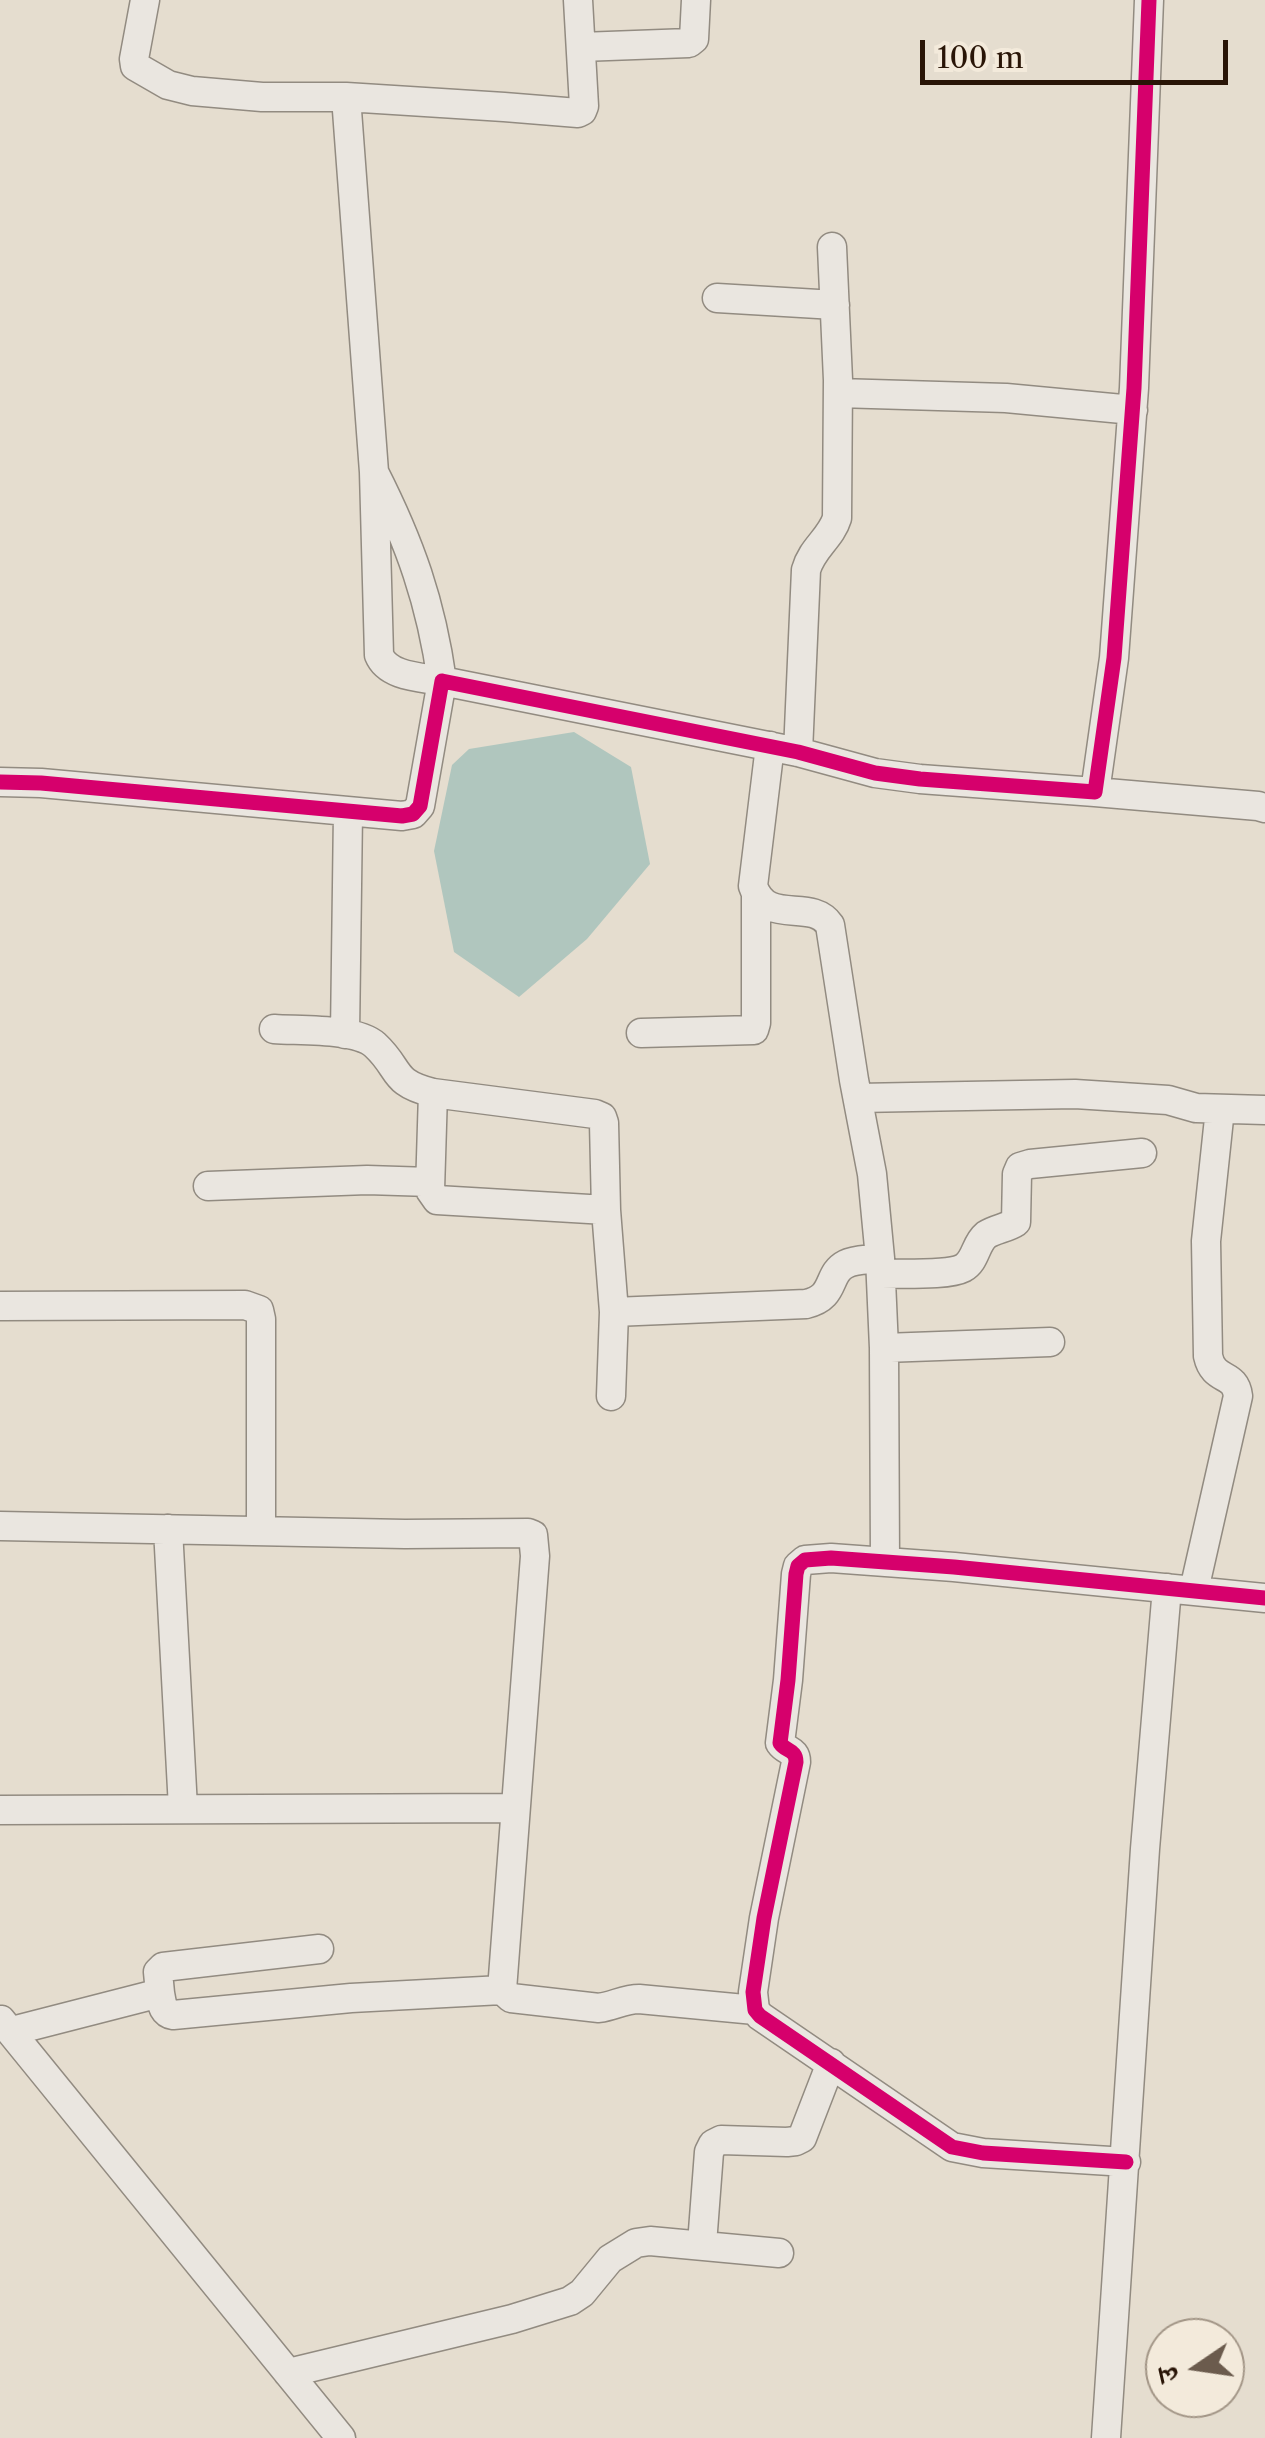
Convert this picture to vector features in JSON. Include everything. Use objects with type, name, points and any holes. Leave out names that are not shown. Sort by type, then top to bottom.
[{"type":"street","points":[[145,0],[135,66],[168,85],[262,97],[346,98],[578,113],[584,106],[578,0]]},
{"type":"street","points":[[581,46],[689,43],[694,39],[696,0]]},
{"type":"street","points":[[1095,792],[1114,658],[1133,410],[1149,0]]},
{"type":"street","points":[[346,98],[374,472],[379,655],[383,665],[442,681],[798,752],[874,773],[1265,808]]},
{"type":"street","points":[[798,752],[806,570],[809,558],[837,518],[838,393],[832,247]]},
{"type":"street","points":[[717,298],[835,305]]},
{"type":"street","points":[[838,393],[1006,398],[1133,410]]},
{"type":"street","points":[[0,782],[348,812],[413,814],[420,806],[442,681],[422,585],[401,526],[374,472]]},
{"type":"street","points":[[641,1033],[754,1030],[753,886],[770,746]]},
{"type":"street","points":[[346,1034],[348,812]]},
{"type":"street","points":[[756,896],[774,908],[819,914],[830,924],[872,1174],[880,1266],[885,1562]]},
{"type":"street","points":[[274,1029],[346,1034],[366,1040],[375,1045],[402,1082],[414,1088],[602,1117],[614,1312],[611,1396]]},
{"type":"street","points":[[433,1093],[433,1196],[443,1201],[606,1210]]},
{"type":"street","points":[[858,1098],[1075,1094],[1168,1100],[1196,1108],[1265,1110]]},
{"type":"street","points":[[1106,2438],[1146,1849],[1181,1589],[1238,1396],[1237,1386],[1216,1373],[1208,1356],[1206,1241],[1220,1110]]},
{"type":"street","points":[[614,1312],[817,1302],[846,1264],[960,1270],[970,1262],[981,1239],[1016,1222],[1020,1167],[1142,1153]]},
{"type":"street","points":[[208,1186],[367,1180],[430,1182]]},
{"type":"street","points":[[0,1306],[245,1305],[258,1310],[260,1531]]},
{"type":"street","points":[[884,1348],[1050,1342]]},
{"type":"street","points":[[0,1526],[534,1535],[536,1556],[502,1990]]},
{"type":"street","points":[[168,1530],[182,1808]]},
{"type":"street","points":[[754,2010],[764,1918],[796,1762],[792,1751],[780,1742],[796,1574],[805,1560],[885,1562],[1265,1598]]},
{"type":"street","points":[[0,1810],[516,1808]]},
{"type":"street","points":[[319,1948],[163,1967],[158,1972],[164,2010],[173,2016],[350,1998],[502,1990],[512,1998],[598,2008],[639,1998],[754,2010],[952,2147],[983,2153],[1126,2162]]},
{"type":"street","points":[[160,1993],[6,2025],[341,2438]]},
{"type":"street","points":[[702,2244],[709,2152],[713,2144],[721,2140],[787,2142],[802,2138],[831,2063]]},
{"type":"street","points":[[288,2372],[570,2301],[582,2293],[610,2258],[636,2243],[650,2240],[779,2253]]},
{"type":"water","points":[[574,732],[631,767],[650,864],[587,939],[519,997],[454,952],[434,851],[452,765],[469,749]]},
{"type":"cycle path","points":[[0,782],[413,814],[420,806],[442,681],[798,752],[875,773],[1095,792],[1114,658],[1134,388],[1149,0]]},
{"type":"cycle path","points":[[1126,2162],[983,2153],[952,2147],[755,2010],[753,1992],[764,1918],[796,1762],[780,1743],[796,1574],[805,1560],[831,1558],[1265,1598]]}]
